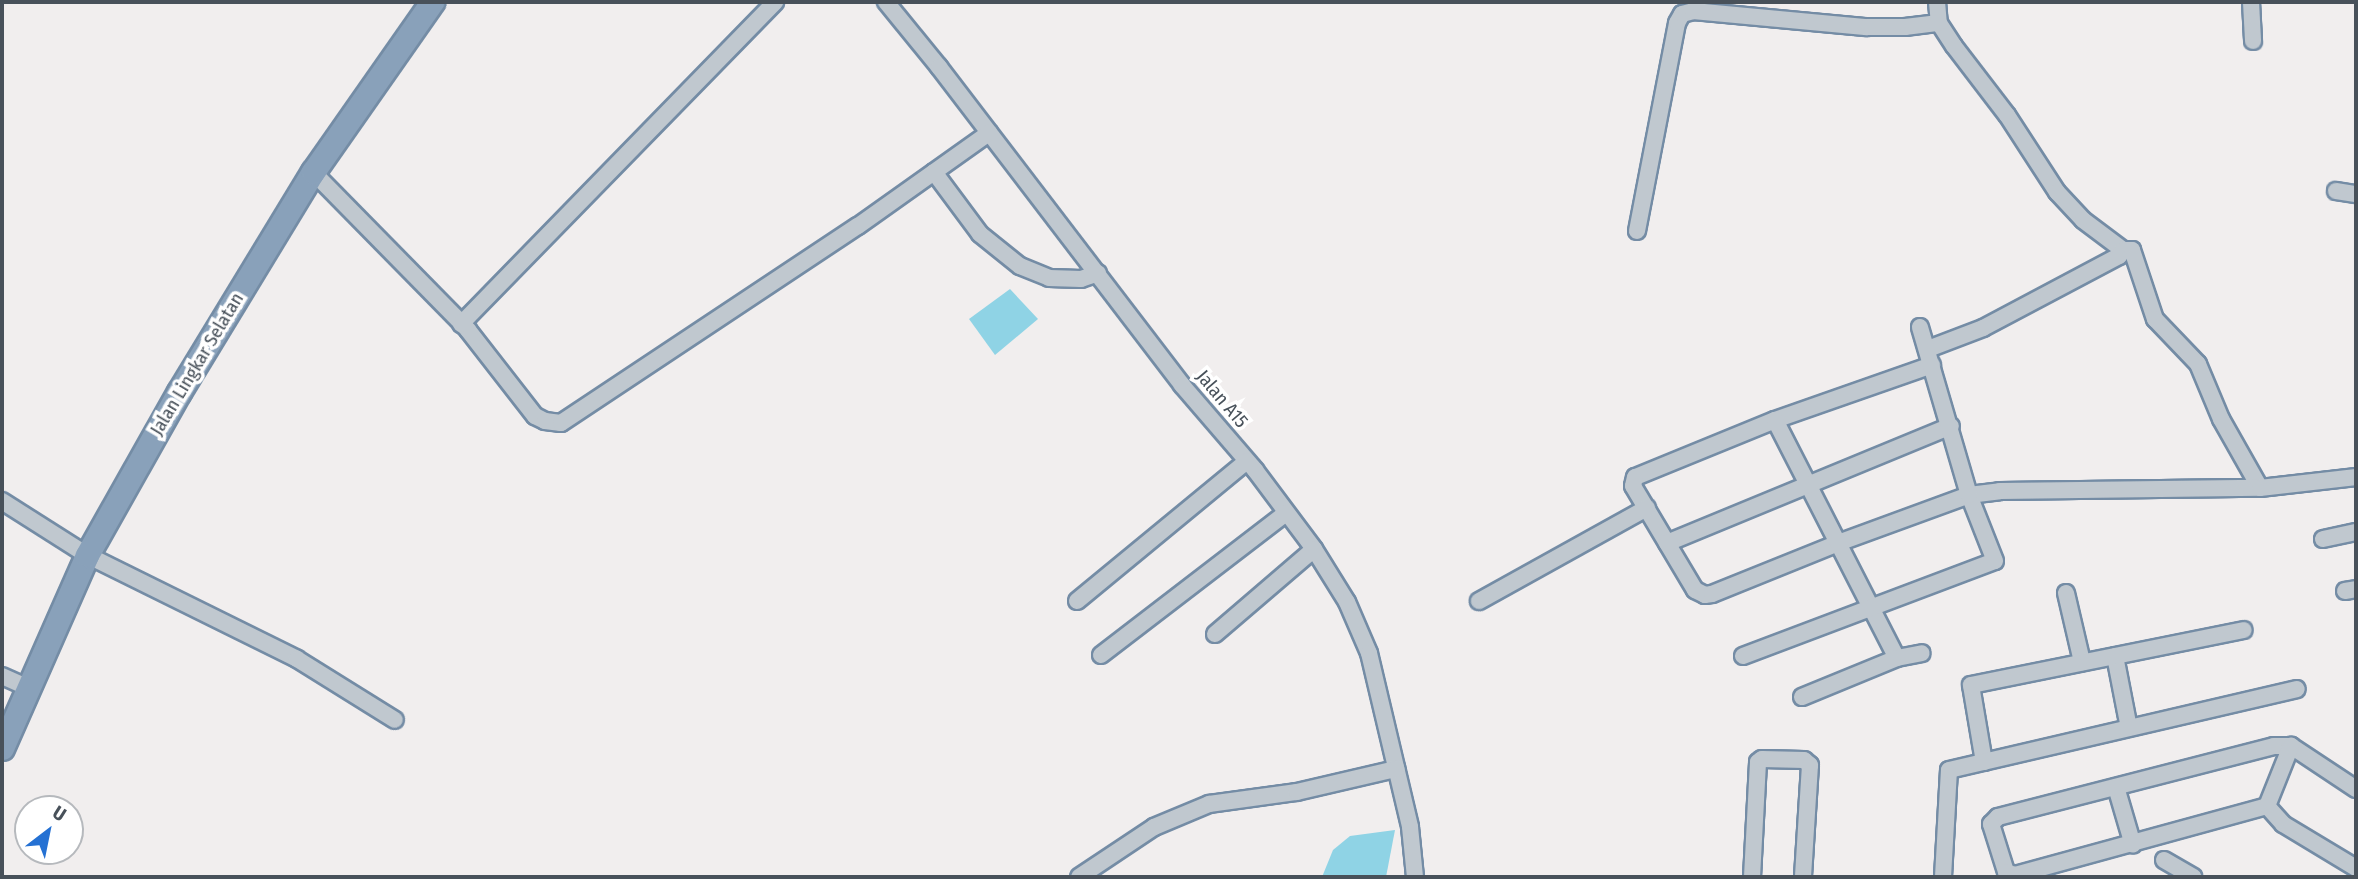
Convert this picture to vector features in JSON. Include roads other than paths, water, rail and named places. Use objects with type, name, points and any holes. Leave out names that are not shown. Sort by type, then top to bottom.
[{"type":"highway","name":"Jalan Lingkar Selatan","points":[[2,748],[87,555],[179,392],[313,172],[432,2]]},
{"type":"street","points":[[461,324],[775,2]]},
{"type":"street","name":"Jalan A15","points":[[886,2],[1182,385],[1247,461],[1314,550],[1347,602],[1370,653],[1410,827],[1415,877]]},
{"type":"street","points":[[1937,2],[1940,23],[2070,208],[2123,250],[2133,251],[2155,319],[2198,364],[2221,419],[2260,488]]},
{"type":"street","points":[[2251,2],[2253,41]]},
{"type":"street","points":[[1637,231],[1676,23],[1682,14],[1693,11],[1867,27],[1940,23]]},
{"type":"street","points":[[313,172],[461,324],[535,416],[545,421],[561,423],[858,226],[989,133]]},
{"type":"street","points":[[934,172],[979,234],[1020,266],[1038,275],[1058,279],[1081,279],[1098,273]]},
{"type":"street","points":[[2336,191],[2356,194]]},
{"type":"street","points":[[2123,250],[2119,256],[1930,357],[1635,477],[1633,486],[1695,590],[1705,595],[1838,542],[1969,495],[2000,491],[2260,488],[2356,477]]},
{"type":"street","points":[[1743,656],[1870,605],[1994,563],[1995,556],[1969,495],[1920,327]]},
{"type":"street","points":[[1775,420],[1896,658]]},
{"type":"street","points":[[1667,543],[1951,426]]},
{"type":"street","points":[[1077,601],[1247,461]]},
{"type":"street","points":[[2,501],[87,555],[297,659],[395,720]]},
{"type":"street","points":[[1479,601],[1647,509]]},
{"type":"street","points":[[1101,655],[1286,513]]},
{"type":"street","points":[[2323,539],[2356,532]]},
{"type":"street","points":[[1215,634],[1314,550]]},
{"type":"street","points":[[2066,593],[2082,662]]},
{"type":"street","points":[[1984,762],[1970,685],[2243,630]]},
{"type":"street","points":[[1802,697],[1896,658],[1922,653]]},
{"type":"street","points":[[2115,656],[2129,728]]},
{"type":"street","points":[[2,676],[27,687]]},
{"type":"street","points":[[1943,877],[1948,770],[2297,689]]},
{"type":"street","points":[[2267,806],[2133,845],[2010,875],[2004,868],[1991,824],[1998,817],[2274,746],[2291,746],[2356,789]]},
{"type":"street","points":[[2267,806],[2291,746]]},
{"type":"street","points":[[1752,877],[1758,762],[1762,759],[1804,760],[1810,765],[1803,877]]},
{"type":"street","points":[[1079,877],[1154,827],[1209,804],[1297,792],[1396,769]]},
{"type":"street","points":[[2116,787],[2133,845]]},
{"type":"street","points":[[2267,806],[2283,824],[2356,868]]},
{"type":"street","points":[[2164,860],[2194,877]]},
{"type":"water","points":[[1010,289],[1038,319],[995,355],[969,319]]},
{"type":"water","points":[[1395,830],[1386,877],[1322,877],[1333,850],[1350,836]]}]
